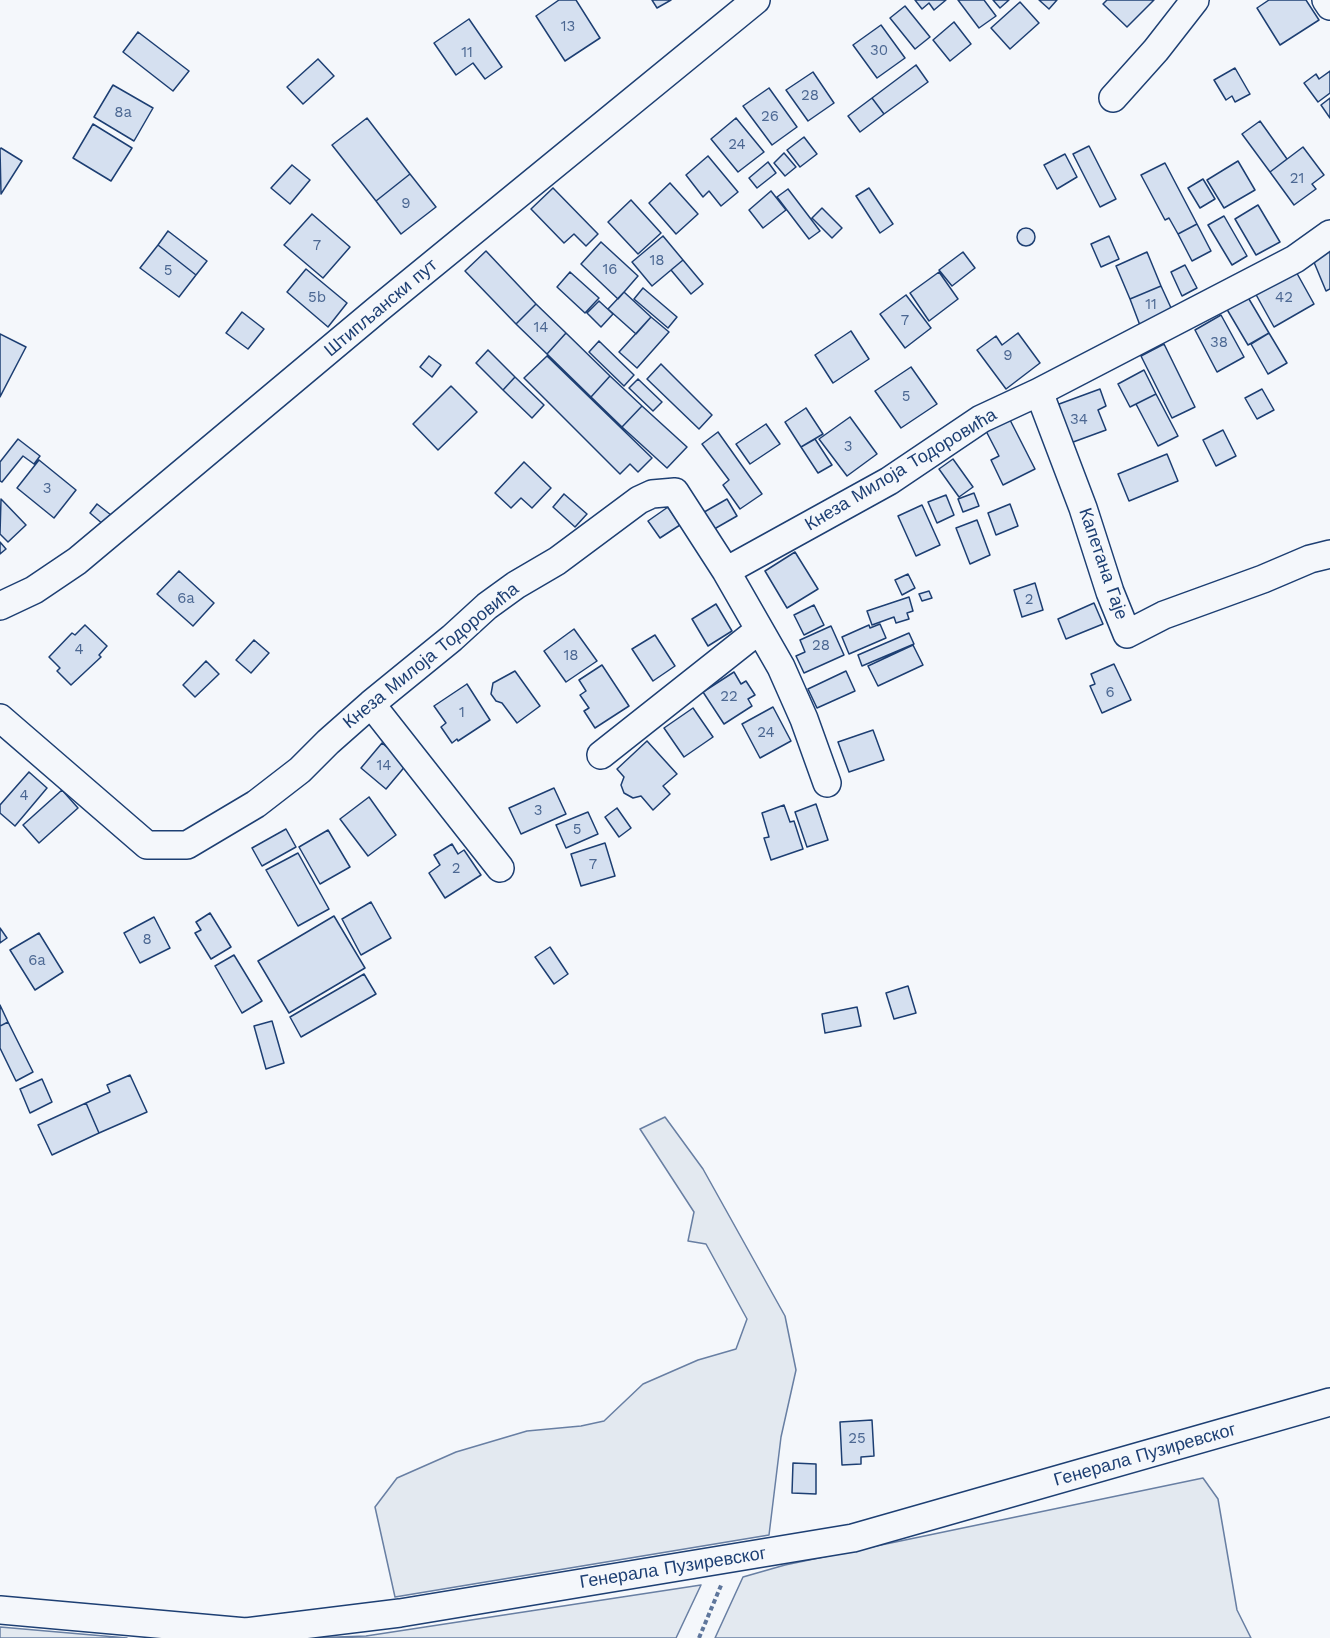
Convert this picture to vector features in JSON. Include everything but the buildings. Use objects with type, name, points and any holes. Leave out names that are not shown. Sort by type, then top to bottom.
[{"type":"street","name":"Штипљански пут","points":[[0,606],[34,590],[77,561],[378,309],[756,0]]},
{"type":"street","points":[[1113,98],[1156,50],[1195,0]]},
{"type":"street","points":[[1326,0],[1330,6]]},
{"type":"street","name":"Кнеза Милоја Тодоровића","points":[[0,718],[147,845],[187,845],[256,804],[291,777],[371,704],[452,638],[487,606],[516,585],[557,561],[614,517],[652,494],[675,492],[726,571],[889,481],[981,419],[1039,392],[1295,259],[1330,234]]},
{"type":"street","name":"Капетана Гаје","points":[[1039,392],[1127,634],[1164,615],[1263,579],[1310,559],[1330,554]]},
{"type":"street","points":[[726,571],[793,691],[827,783]]},
{"type":"street","points":[[601,755],[759,630]]},
{"type":"street","points":[[371,704],[500,868]]},
{"type":"street","name":"Генерала Пузиревског","points":[[0,1611],[246,1632],[400,1612],[853,1538],[1330,1402]]},
{"type":"path","points":[[699,1638],[733,1558]]},
{"type":"shaded area","points":[[665,1117],[703,1169],[785,1316],[796,1370],[781,1437],[769,1535],[395,1597],[375,1507],[397,1478],[456,1452],[527,1431],[581,1426],[604,1421],[643,1384],[698,1360],[736,1349],[747,1319],[706,1244],[688,1241],[694,1212],[640,1129]]},
{"type":"shaded area","points":[[1203,1478],[1218,1499],[1237,1610],[1251,1638],[715,1638],[743,1577],[785,1565]]},
{"type":"shaded area","points":[[701,1585],[676,1638],[309,1638],[366,1636]]},
{"type":"shaded area","points":[[0,1627],[127,1638],[0,1638]]}]
